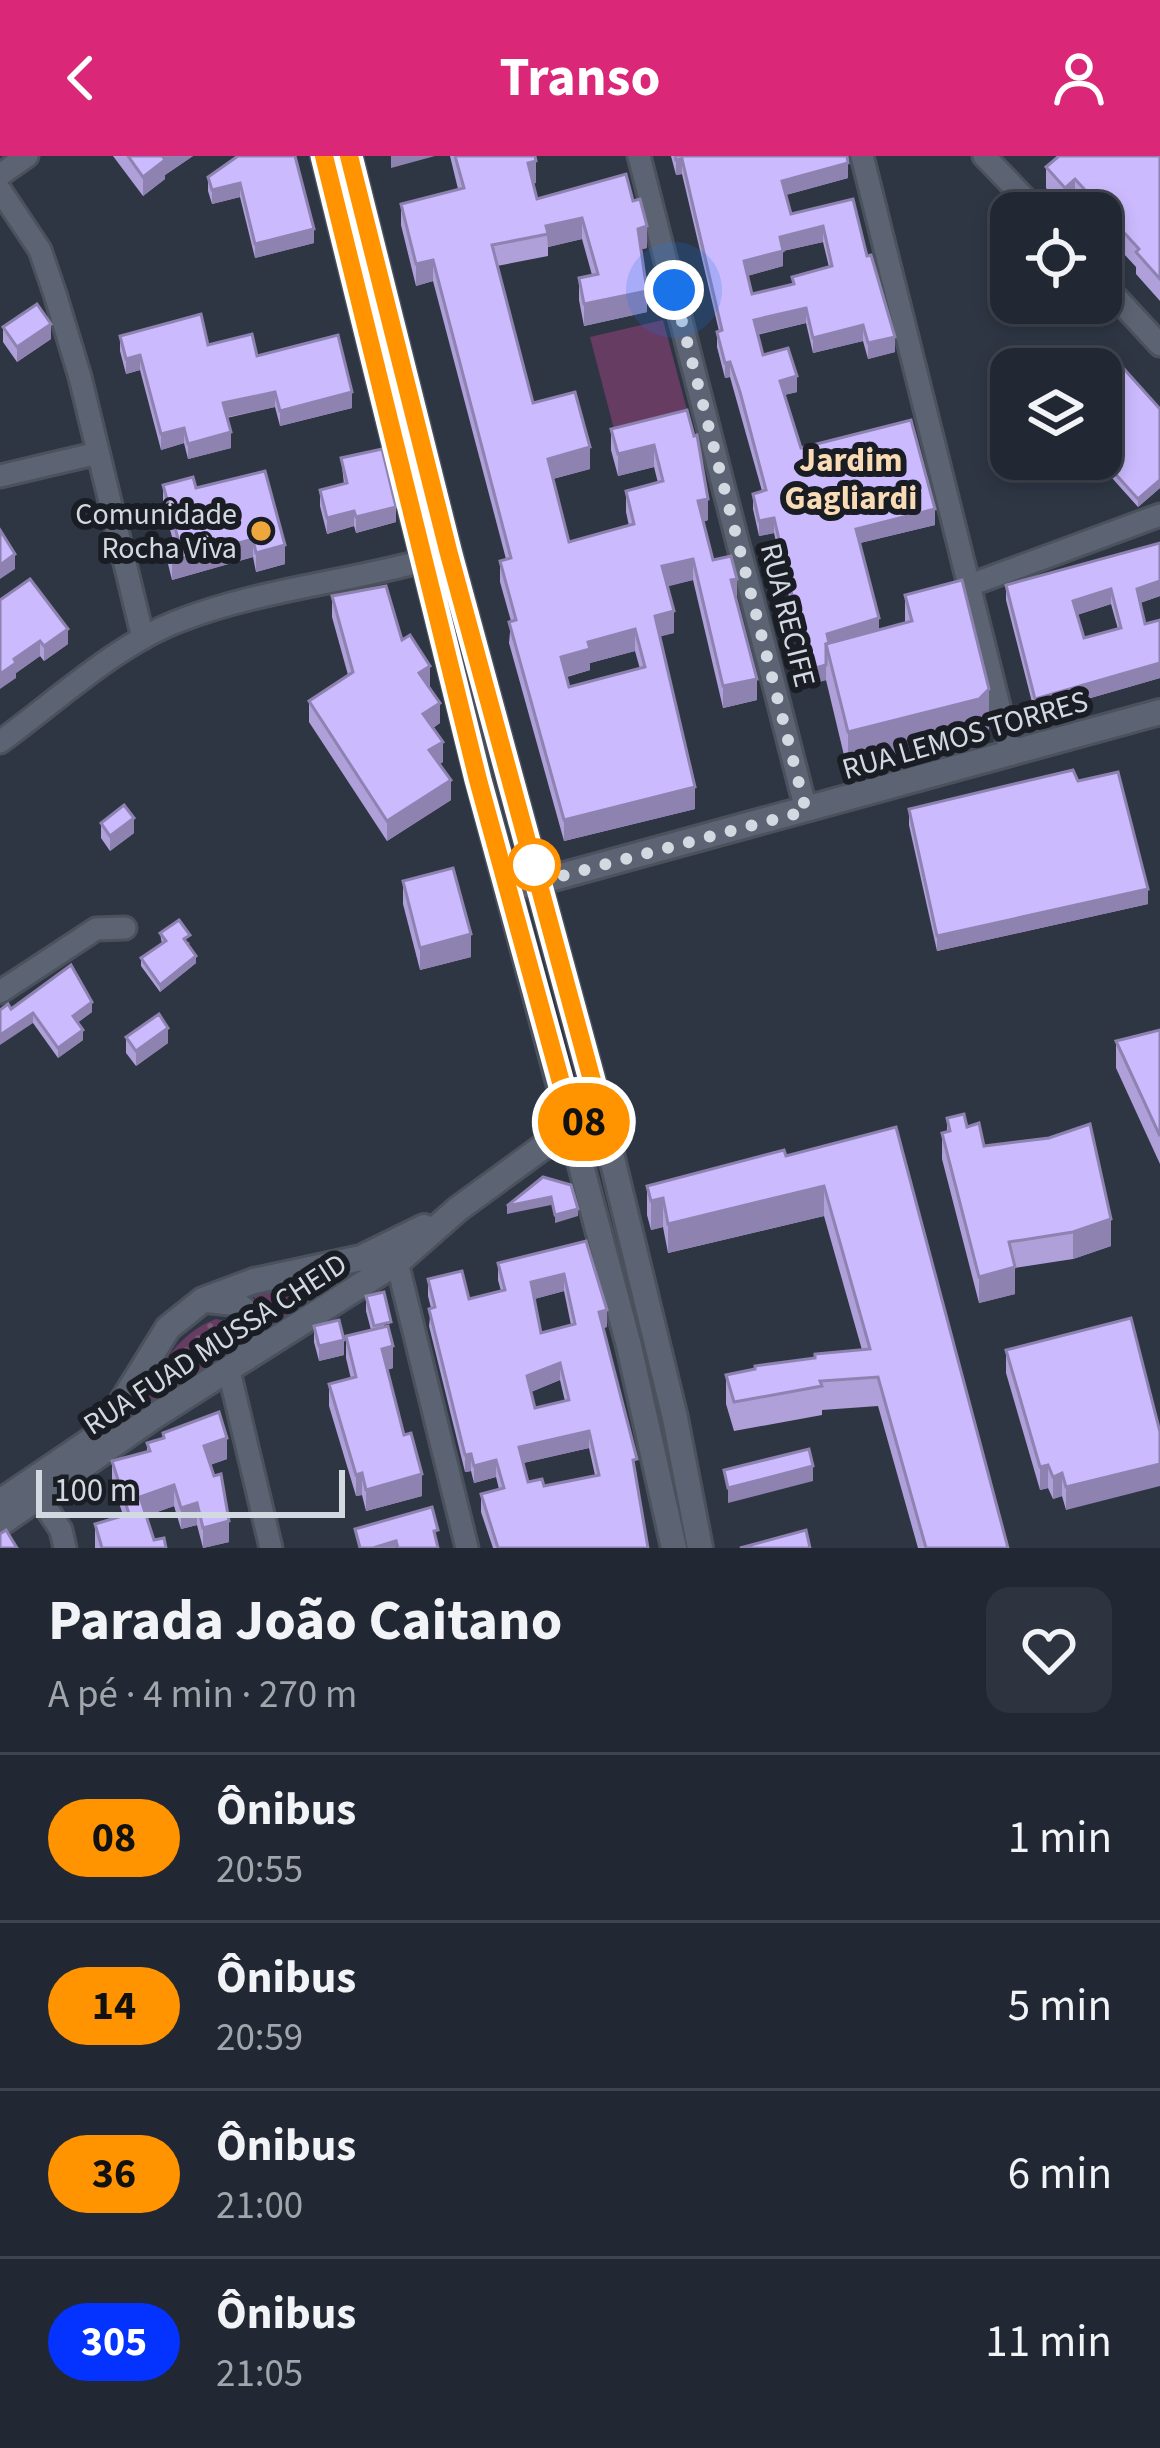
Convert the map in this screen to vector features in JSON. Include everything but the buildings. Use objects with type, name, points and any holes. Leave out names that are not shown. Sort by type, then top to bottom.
[{"type":"street","points":[[0,175],[27,156]]},
{"type":"street","points":[[324,156],[462,716],[629,1346],[674,1548]]},
{"type":"street","points":[[349,156],[449,554],[602,1117],[675,1418],[700,1548]]},
{"type":"street","name":"RUA RECIFE","points":[[639,156],[806,811]]},
{"type":"street","points":[[862,156],[1011,754]]},
{"type":"street","points":[[867,183],[879,156]]},
{"type":"street","points":[[984,156],[1019,192]]},
{"type":"street","points":[[0,190],[40,250],[80,377],[143,638]]},
{"type":"street","points":[[1122,304],[1160,345]]},
{"type":"street","points":[[0,476],[98,453]]},
{"type":"street","points":[[970,585],[1160,515]]},
{"type":"street","points":[[0,742],[143,638],[216,609],[449,554]]},
{"type":"street","points":[[462,716],[491,708]]},
{"type":"street","name":"RUA LEMOS TORRES","points":[[508,890],[1160,712]]},
{"type":"street","points":[[0,992],[96,929],[125,928]]},
{"type":"street","name":"RUA FUAD MUSSA CHEID","points":[[0,1524],[156,1415],[397,1262],[458,1209],[573,1126],[602,1117]]},
{"type":"street","name":"RUA FUAD MUSSA CHEID","points":[[0,1502],[93,1439],[168,1328],[203,1300],[254,1281],[361,1258],[458,1209]]},
{"type":"street","points":[[397,1262],[467,1548]]},
{"type":"street","points":[[203,1300],[236,1303],[252,1316],[254,1337],[237,1364],[271,1548]]},
{"type":"street","points":[[39,1497],[61,1530],[65,1548]]},
{"type":"shaded area","points":[[663,320],[688,414],[615,433],[590,337]]},
{"type":"shaded area","points":[[358,1275],[274,1322],[252,1295]]},
{"type":"shaded area","points":[[216,1319],[234,1323],[240,1332],[234,1351],[132,1414],[177,1346]]},
{"type":"bus line","name":"08","points":[[324,156],[478,780],[573,1126],[602,1117],[449,554],[349,156]]},
{"type":"place","name":"Comunidade Rocha Viva","points":[[261,531]]},
{"type":"district","name":"Jardim Gagliardi","points":[[851,478]]},
{"type":"route","points":[[534,865],[539,882],[806,811],[674,290]]}]
